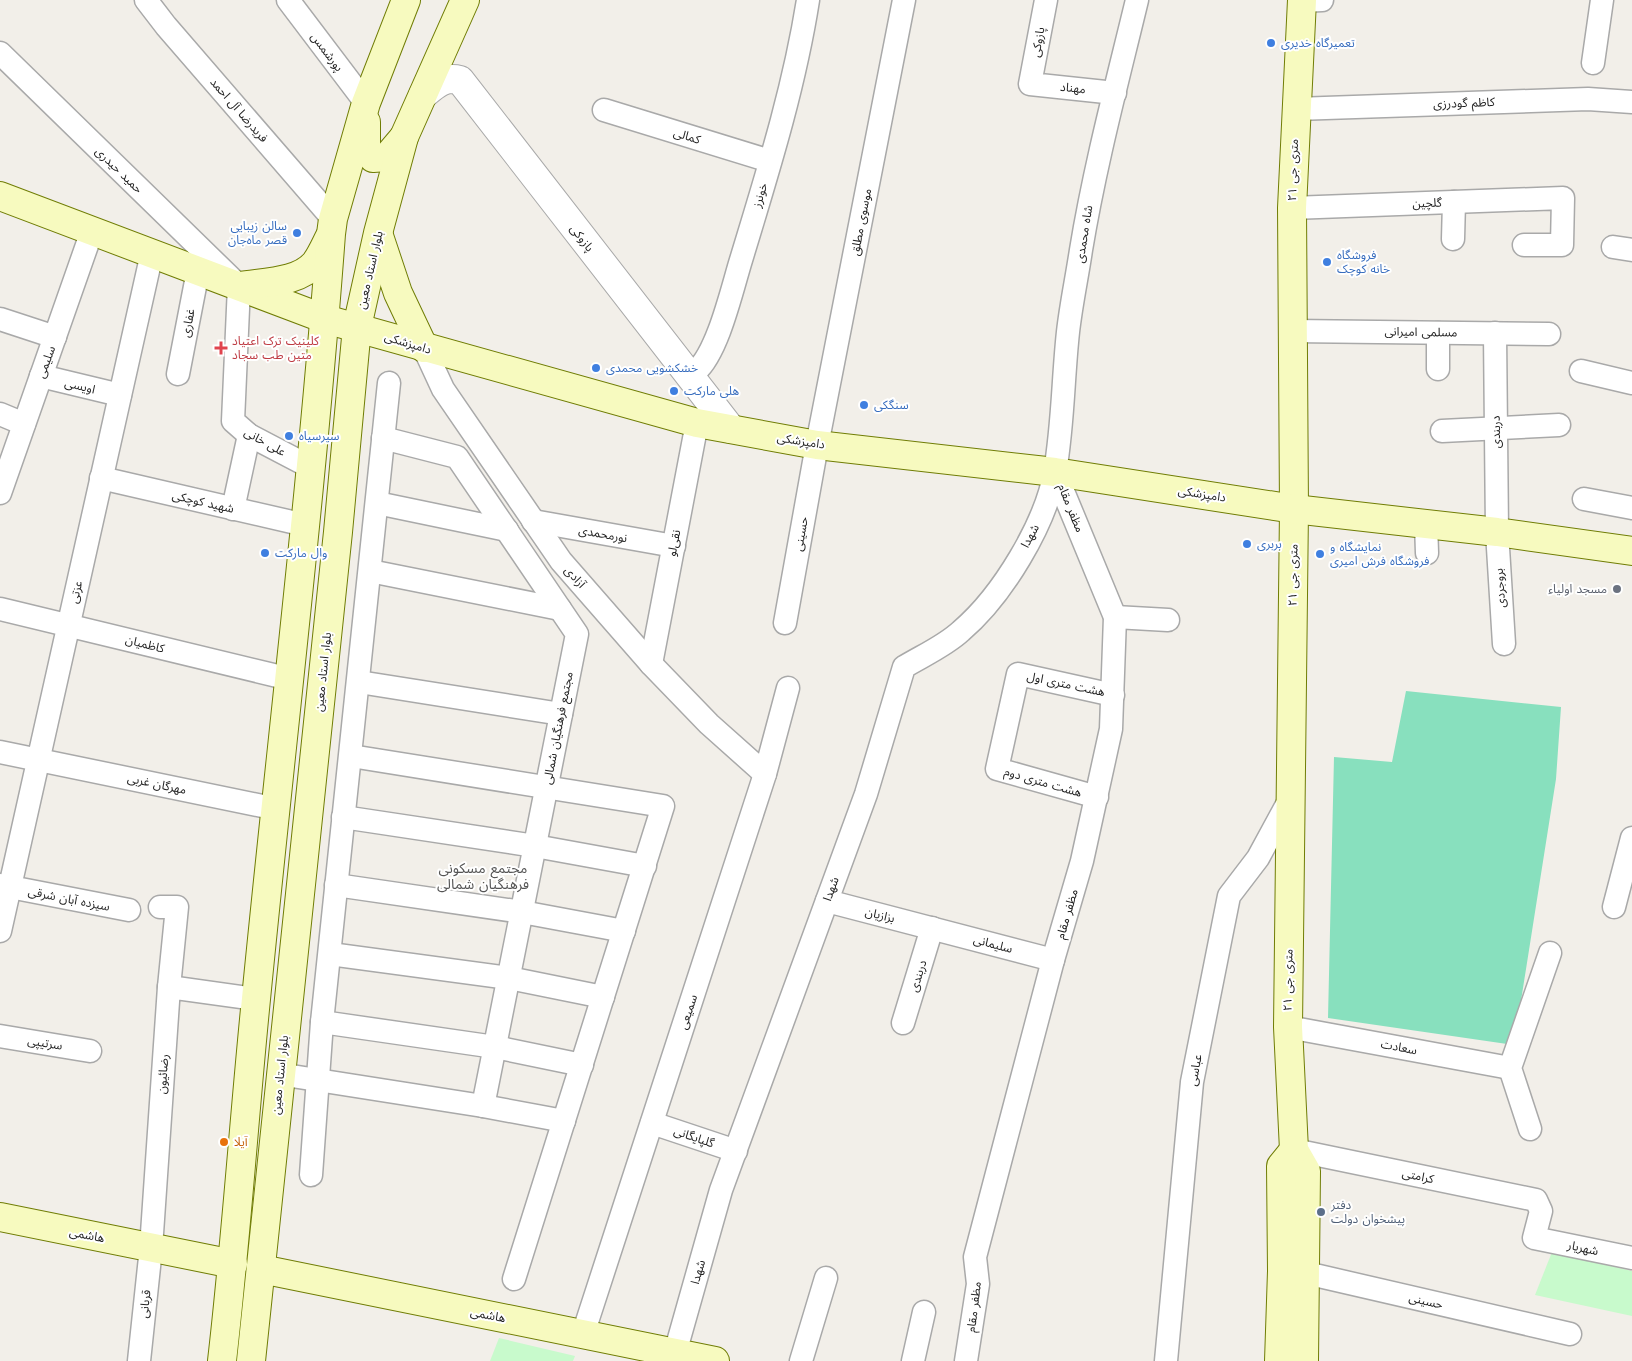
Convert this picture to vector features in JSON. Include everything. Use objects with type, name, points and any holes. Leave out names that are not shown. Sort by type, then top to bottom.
[{"type":"main road","points":[[239,286],[291,278],[301,274],[316,262],[332,227],[366,103],[406,0]]},
{"type":"main road","name":"بلوار استاد معین","points":[[251,1361],[338,532],[357,327],[378,233],[404,137],[465,0]]},
{"type":"main road","name":"۲۱ متری جی","points":[[1279,1361],[1294,1272],[1306,1171],[1294,1150],[1288,1026],[1294,509],[1292,208],[1296,109],[1309,0]]},
{"type":"main road","points":[[366,103],[365,145],[373,158],[387,157],[404,137]]},
{"type":"main road","name":"دامپزشکی","points":[[0,196],[325,319],[697,423],[817,445],[1055,472],[1294,509],[1497,532],[1632,552]]},
{"type":"main road","points":[[222,1361],[234,1264],[256,999],[312,468],[332,227]]},
{"type":"main road","points":[[378,233],[398,293],[424,348]]},
{"type":"main road","points":[[305,525],[338,532]]},
{"type":"main road","name":"هاشمی","points":[[0,1217],[234,1264]]},
{"type":"main road","name":"هاشمی","points":[[261,1269],[583,1334],[681,1356],[715,1361]]},
{"type":"main road","name":"۲۱ متری جی","points":[[1294,1272],[1304,1361]]},
{"type":"street","name":"فریدرضا آل احمد","points":[[146,0],[161,21],[332,227]]},
{"type":"street","name":"پورشمس","points":[[288,0],[366,103]]},
{"type":"street","name":"خونرز","points":[[685,372],[696,371],[709,357],[727,305],[796,66],[808,0]]},
{"type":"street","name":"موسوی مطلق","points":[[817,445],[904,0]]},
{"type":"street","name":"پازوکی","points":[[1030,84],[1046,0]]},
{"type":"street","name":"شاه محمدی","points":[[1055,472],[1070,322],[1103,133],[1115,93],[1136,0]]},
{"type":"street","points":[[1593,63],[1602,0]]},
{"type":"street","name":"حمید حیدری","points":[[0,53],[239,286]]},
{"type":"street","name":"پازوکی","points":[[423,95],[442,80],[451,78],[460,80],[731,429]]},
{"type":"street","name":"مهناد","points":[[1030,84],[1115,93]]},
{"type":"street","name":"کاظم گودرزی","points":[[1296,109],[1588,99],[1632,102]]},
{"type":"street","name":"کمالی","points":[[604,110],[770,161]]},
{"type":"street","name":"گلچین","points":[[1292,208],[1563,198],[1562,245],[1524,244]]},
{"type":"street","points":[[1452,239],[1454,202]]},
{"type":"street","name":"سلیمی","points":[[0,493],[5,464],[24,424],[92,231]]},
{"type":"street","name":"عزتی","points":[[0,931],[5,886],[38,759],[152,253]]},
{"type":"street","name":"غفاری","points":[[178,374],[198,271]]},
{"type":"street","name":"علی خانی","points":[[239,286],[233,421],[249,435],[312,468]]},
{"type":"street","points":[[0,319],[55,337]]},
{"type":"street","name":"مسلمی امیرانی","points":[[1293,331],[1549,334]]},
{"type":"street","points":[[1438,333],[1438,369]]},
{"type":"street","name":"دربندی","points":[[1495,334],[1497,532]]},
{"type":"street","name":"آزادی","points":[[424,348],[443,389],[561,561],[651,664],[709,724],[765,774]]},
{"type":"street","points":[[1581,371],[1632,383]]},
{"type":"street","name":"اویسی","points":[[41,376],[120,396]]},
{"type":"street","points":[[312,1175],[322,1022],[389,383]]},
{"type":"street","points":[[0,414],[24,424]]},
{"type":"street","name":"نقی‌لو","points":[[651,664],[697,423]]},
{"type":"street","points":[[1442,431],[1559,425]]},
{"type":"street","points":[[233,509],[249,435]]},
{"type":"street","name":"مجتمع فرهنگیان شمالی","points":[[383,438],[457,457],[577,634],[483,1106]]},
{"type":"street","name":"حسینی","points":[[785,623],[817,445]]},
{"type":"street","name":"مظفر مقام","points":[[966,1361],[978,1284],[975,1257],[1053,960],[1082,861],[1111,729],[1115,617],[1055,472]]},
{"type":"street","name":"شهدا","points":[[681,1356],[722,1190],[866,794],[904,667],[960,633],[988,606],[1012,571],[1045,508],[1055,472]]},
{"type":"street","name":"شهید کوچکی","points":[[102,478],[305,525]]},
{"type":"street","points":[[1584,499],[1632,508]]},
{"type":"street","points":[[377,503],[507,530]]},
{"type":"street","name":"نورمحمدی","points":[[533,521],[674,546]]},
{"type":"street","points":[[1426,523],[1427,553]]},
{"type":"street","name":"بروجردی","points":[[1497,532],[1504,644]]},
{"type":"street","points":[[370,571],[560,609]]},
{"type":"street","name":"کاظمیان","points":[[0,609],[290,679]]},
{"type":"street","points":[[1115,617],[1168,620]]},
{"type":"street","name":"هشت متری اول","points":[[1018,674],[1113,695]]},
{"type":"street","name":"هشت متری دوم","points":[[1018,674],[997,769],[1096,796]]},
{"type":"street","points":[[359,682],[561,714]]},
{"type":"street","name":"سمیعی","points":[[583,1334],[765,774],[788,688]]},
{"type":"street","name":"مهرگان غربی","points":[[0,752],[276,809]]},
{"type":"street","points":[[351,756],[663,806],[514,1280]]},
{"type":"street","name":"عباسی","points":[[1166,1361],[1192,1082],[1229,896],[1258,858],[1290,799]]},
{"type":"street","points":[[343,817],[535,846],[644,866]]},
{"type":"street","points":[[1614,907],[1632,838]]},
{"type":"street","points":[[336,885],[522,912],[624,931]]},
{"type":"street","name":"سیزده آبان شرقی","points":[[5,886],[129,910]]},
{"type":"street","name":"بزازیان","points":[[827,901],[932,928]]},
{"type":"street","name":"رضائیون","points":[[151,1248],[169,987],[177,907],[160,907]]},
{"type":"street","name":"دربندی","points":[[903,1023],[932,928]]},
{"type":"street","name":"سلیمانی","points":[[932,928],[1053,960]]},
{"type":"street","points":[[1530,1129],[1510,1068],[1550,953]]},
{"type":"street","points":[[330,954],[509,978],[603,997]]},
{"type":"street","points":[[169,987],[256,999]]},
{"type":"street","points":[[322,1022],[495,1047],[582,1065]]},
{"type":"street","name":"سعادت","points":[[1288,1026],[1510,1068]]},
{"type":"street","name":"سرتیپی","points":[[0,1036],[90,1051]]},
{"type":"street","points":[[280,1074],[483,1106],[564,1121]]},
{"type":"street","name":"گلپایگانی","points":[[652,1123],[736,1151]]},
{"type":"street","name":"کرامتی","points":[[1294,1150],[1536,1200],[1540,1205],[1534,1238]]},
{"type":"street","name":"شهریار","points":[[1534,1238],[1632,1258]]},
{"type":"street","name":"قربانی","points":[[138,1361],[151,1248]]},
{"type":"street","name":"حسینی","points":[[1294,1272],[1570,1334]]},
{"type":"street","points":[[802,1361],[826,1278]]},
{"type":"street","points":[[913,1361],[924,1312]]},
{"type":"green space","points":[[1406,691],[1561,707],[1556,779],[1514,1045],[1328,1018],[1334,757],[1392,762]]},
{"type":"green space","points":[[1552,1252],[1632,1271],[1632,1316],[1535,1295]]},
{"type":"green space","points":[[499,1338],[575,1356],[573,1361],[490,1361]]},
{"type":"place","name":"تعمیرگاه خدیری","points":[[1271,43]]},
{"type":"place","name":"سالن زیبایی قصر ماه‌جان","points":[[297,233]]},
{"type":"place","name":"فروشگاه خانه کوچک","points":[[1327,262]]},
{"type":"place","name":"کلینیک ترک اعتیاد متین طب سجاد","points":[[221,348]]},
{"type":"place","name":"خشکشویی محمدی","points":[[596,368]]},
{"type":"place","name":"هلی مارکت","points":[[674,391]]},
{"type":"place","name":"سنگکی","points":[[864,405]]},
{"type":"place","name":"سیرسیاه","points":[[289,436]]},
{"type":"place","name":"بربری","points":[[1247,544]]},
{"type":"place","name":"وال مارکت","points":[[265,553]]},
{"type":"place","name":"نمایشگاه و فروشگاه فرش امیری","points":[[1320,554]]},
{"type":"place","name":"مسجد اولیاء","points":[[1617,589]]},
{"type":"place","name":"آیلا","points":[[224,1142]]},
{"type":"place","name":"دفتر پیشخوان دولت","points":[[1321,1212]]},
{"type":"district","name":"مجتمع مسکونی فرهنگیان شمالی","points":[[483,876]]}]
